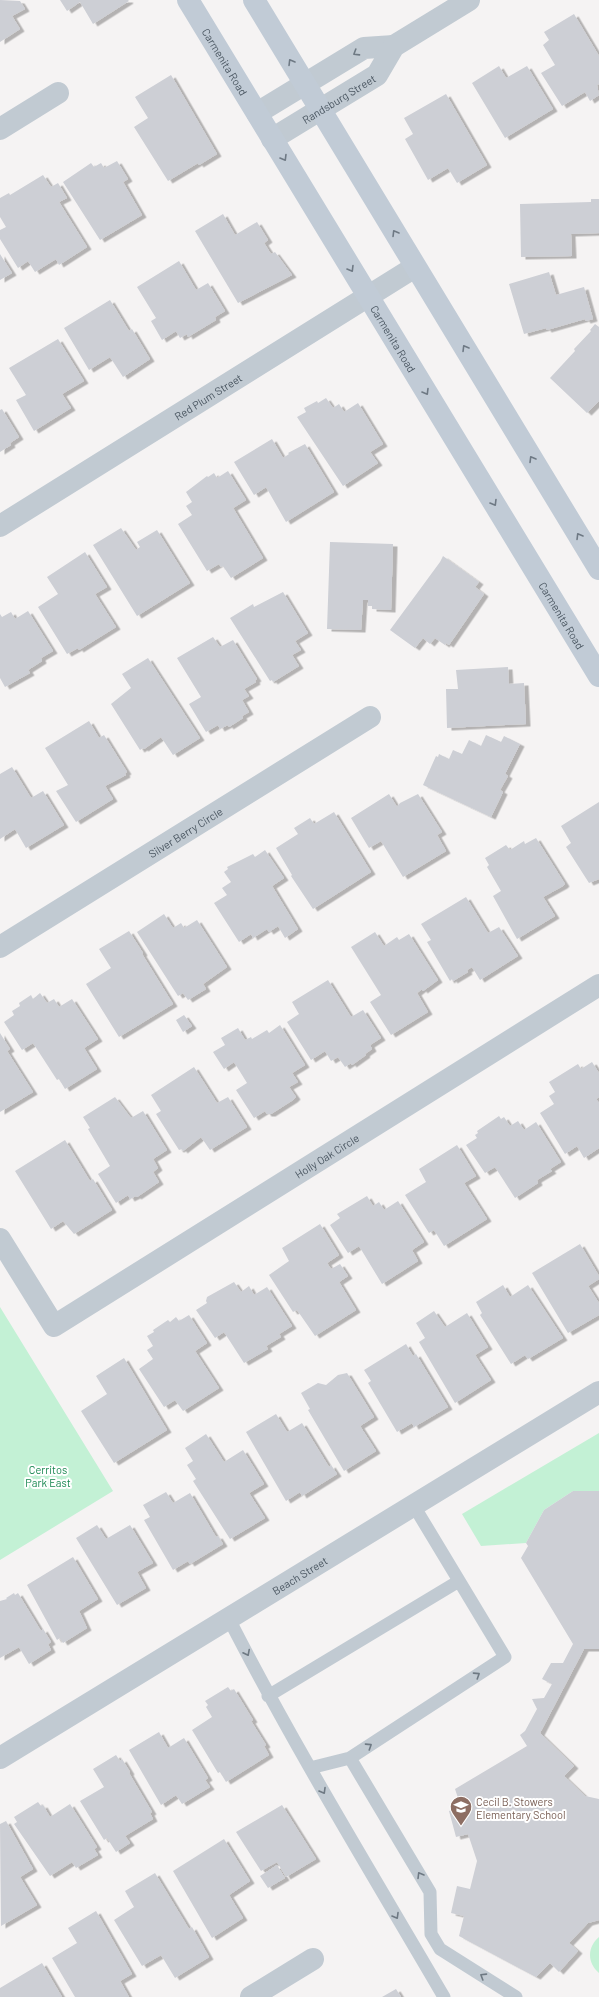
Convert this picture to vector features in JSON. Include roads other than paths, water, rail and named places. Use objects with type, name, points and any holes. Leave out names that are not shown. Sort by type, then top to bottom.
[{"type":"main road","name":"Carmenita Road","points":[[188,0],[599,676]]},
{"type":"main road","points":[[254,0],[599,569]]},
{"type":"street","name":"Randsburg Street","points":[[257,113],[364,48],[394,46],[469,0]]},
{"type":"street","name":"Randsburg Street","points":[[272,139],[377,75],[394,46]]},
{"type":"street","points":[[0,130],[58,93]]},
{"type":"street","name":"Red Plum Street","points":[[0,526],[415,266]]},
{"type":"street","name":"Silver Berry Circle","points":[[0,947],[370,717]]},
{"type":"street","name":"Holly Oak Circle","points":[[0,1239],[54,1326],[599,985]]},
{"type":"street","name":"Beach Street","points":[[0,1758],[599,1392]]},
{"type":"street","points":[[251,1997],[313,1959]]},
{"type":"lane","points":[[310,1768],[350,1758],[505,1657],[414,1506]]},
{"type":"lane","points":[[268,1696],[459,1581]]},
{"type":"lane","points":[[229,1619],[268,1696],[444,1997]]},
{"type":"lane","points":[[350,1758],[430,1892],[431,1934],[440,1949],[516,1997]]},
{"type":"place","name":"Cecil B. Stowers Elementary School","points":[[461,1826]]},
{"type":"park label","name":"Cerritos Park East","points":[[48,1475]]}]
